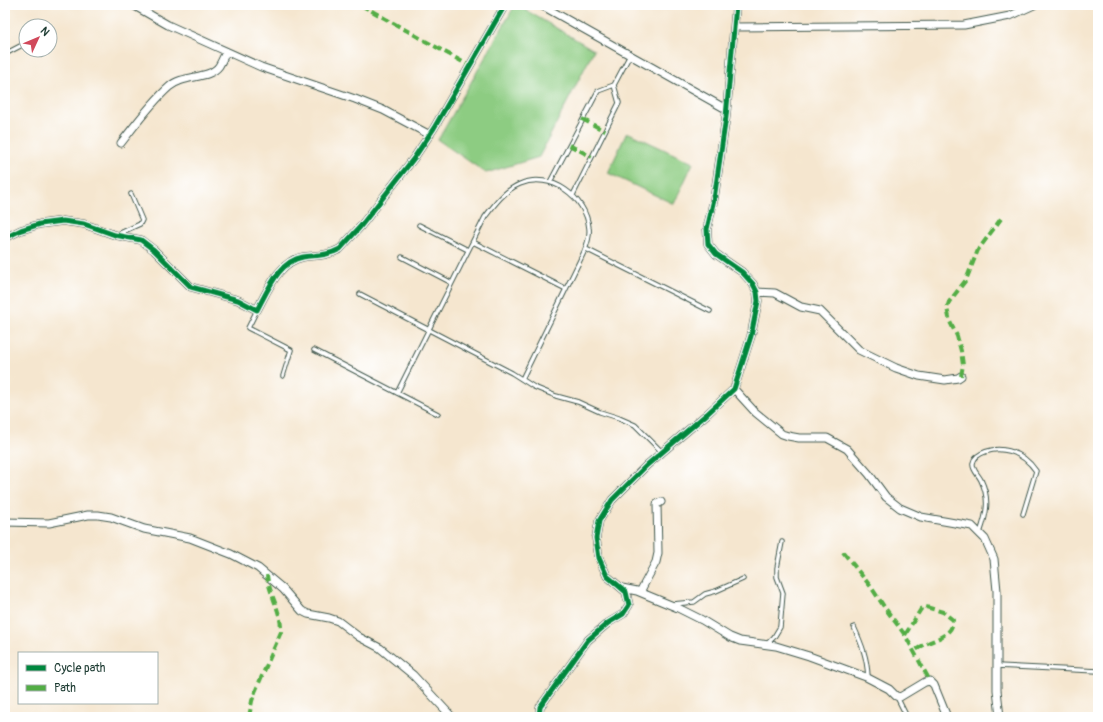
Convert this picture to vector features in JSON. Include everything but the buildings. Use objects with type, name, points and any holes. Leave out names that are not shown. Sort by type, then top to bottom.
[{"type":"street","points":[[133,5],[168,25],[226,52],[261,67],[356,99],[383,110],[430,135]]},
{"type":"street","points":[[5,238],[21,230],[40,224],[63,221],[84,224],[115,235],[141,240],[154,250],[191,287],[238,300],[257,310],[275,278],[287,263],[301,257],[330,254],[340,249],[360,227],[430,135],[505,5]]},
{"type":"street","points":[[541,5],[726,109]]},
{"type":"street","points":[[539,717],[540,707],[588,640],[608,623],[623,614],[629,605],[626,592],[608,576],[599,558],[596,538],[599,521],[612,500],[647,465],[734,389],[751,336],[758,301],[758,292],[742,272],[716,254],[708,244],[707,229],[714,199],[726,109],[736,5]]},
{"type":"street","points":[[734,27],[964,25],[1010,16],[1034,5]]},
{"type":"street","points":[[121,143],[170,86],[182,79],[199,76],[210,72],[218,67],[226,52]]},
{"type":"street","points":[[758,292],[775,293],[801,307],[820,311],[859,350],[896,368],[919,376],[945,380],[958,378],[961,376]]},
{"type":"street","points":[[734,389],[755,412],[782,434],[800,438],[827,438],[846,449],[869,474],[886,497],[900,508],[921,517],[972,526],[985,539],[994,559],[997,591],[997,666],[1000,717]]},
{"type":"street","points":[[640,592],[656,562],[658,553],[657,504],[661,502]]},
{"type":"street","points":[[5,522],[49,524],[88,515],[98,515],[110,517],[144,530],[190,538],[231,554],[258,568],[275,581],[302,612],[338,621],[360,637],[380,648],[412,675],[452,717]]},
{"type":"street","points":[[620,587],[640,592],[670,605],[702,620],[730,637],[740,641],[776,646],[809,656],[868,678],[889,689],[896,696],[900,697],[925,682],[930,681],[934,685],[947,717]]},
{"type":"lane","points":[[5,54],[18,47]]},
{"type":"lane","points":[[572,195],[619,103],[614,85],[630,55]]},
{"type":"lane","points":[[550,182],[598,90],[614,85]]},
{"type":"lane","points":[[397,393],[472,242],[492,207],[505,193],[520,184],[535,180],[550,182],[560,186],[572,195],[579,202],[586,216],[589,229],[586,248],[522,379]]},
{"type":"lane","points":[[115,235],[140,224],[142,220],[131,194]]},
{"type":"lane","points":[[418,225],[468,250]]},
{"type":"lane","points":[[472,242],[566,289]]},
{"type":"lane","points":[[586,248],[710,311]]},
{"type":"lane","points":[[402,257],[452,283]]},
{"type":"lane","points":[[360,294],[522,379],[534,387],[556,396],[578,402],[635,425],[662,452]]},
{"type":"lane","points":[[257,310],[248,328],[291,350],[283,376]]},
{"type":"lane","points":[[314,350],[438,414]]},
{"type":"lane","points":[[979,534],[986,513],[986,498],[981,480],[974,469],[973,463],[976,458],[984,452],[997,448],[1014,452],[1031,462],[1036,471],[1023,514]]},
{"type":"lane","points":[[766,644],[774,637],[780,627],[783,593],[777,577],[777,568],[782,542]]},
{"type":"lane","points":[[670,605],[694,602],[704,594],[716,591],[743,579]]},
{"type":"lane","points":[[854,627],[864,648],[868,678]]},
{"type":"lane","points":[[997,666],[1098,671]]},
{"type":"lane","points":[[896,696],[907,717]]},
{"type":"green space","points":[[515,5],[594,50],[539,157],[486,173],[438,140]]},
{"type":"green space","points":[[627,132],[693,163],[674,204],[608,173]]},
{"type":"marked path","points":[[361,5],[470,66]]},
{"type":"marked path","points":[[582,119],[605,131]]},
{"type":"marked path","points":[[569,145],[592,157]]},
{"type":"marked path","points":[[961,376],[963,365],[961,351],[957,336],[950,322],[947,308],[949,302],[966,280],[978,250],[1003,216]]},
{"type":"marked path","points":[[843,552],[871,587],[905,635],[930,681]]},
{"type":"marked path","points":[[249,717],[255,692],[281,632],[280,617],[270,589],[267,575]]},
{"type":"marked path","points":[[905,635],[921,609],[926,607],[943,612],[953,620],[951,629],[945,635],[914,651]]},
{"type":"cycle path","points":[[5,238],[21,230],[40,224],[63,221],[84,224],[115,235],[141,240],[154,250],[191,287],[238,300],[257,310],[270,285],[287,264],[303,257],[326,254],[340,249],[360,227],[414,158],[434,128],[505,5]]},
{"type":"cycle path","points":[[539,717],[540,707],[588,640],[608,623],[623,614],[629,605],[626,592],[607,576],[599,558],[596,538],[599,521],[612,500],[647,465],[734,389],[751,336],[758,301],[757,292],[753,284],[742,272],[716,254],[708,244],[707,229],[714,199],[726,117],[736,5]]}]
